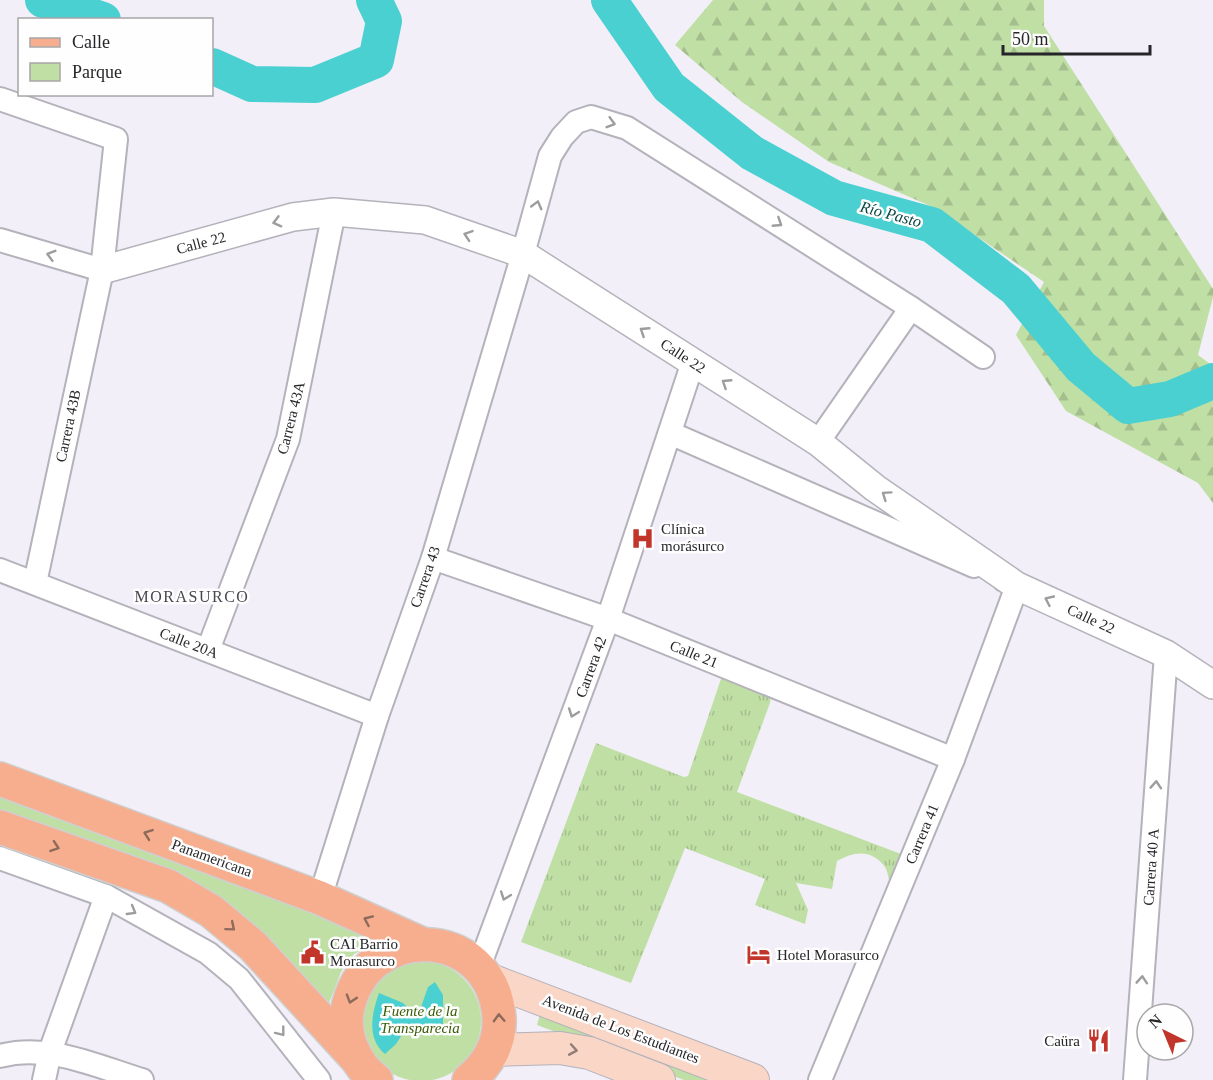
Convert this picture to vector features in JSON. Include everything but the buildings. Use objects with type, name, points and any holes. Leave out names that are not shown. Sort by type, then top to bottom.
[{"type":"main road","name":"Panamericana","points":[[0,779],[320,898],[422,944]]},
{"type":"main road","points":[[0,827],[168,886],[211,911],[253,946],[369,1074]]},
{"type":"main road","points":[[369,1074],[348,1037],[346,1015],[351,993],[363,973],[379,958],[399,948],[422,944],[443,946],[462,954],[483,973],[498,1002],[500,1026],[480,1071]]},
{"type":"main road","name":"Avenida de Los Estudiantes","points":[[483,973],[753,1080]]},
{"type":"main road","points":[[480,1071],[560,1048],[589,1053],[660,1080]]},
{"type":"street","name":"Carrera 43B","points":[[0,99],[116,139],[102,270],[35,583]]},
{"type":"street","name":"Carrera 43","points":[[320,898],[377,716],[433,558],[524,254],[550,156],[562,137],[576,122],[591,117],[627,128],[911,308],[982,357]]},
{"type":"street","name":"Calle 22","points":[[102,270],[293,218],[334,212],[425,220],[524,254],[818,442],[875,488],[1017,586],[1166,654],[1213,685]]},
{"type":"street","name":"Carrera 43A","points":[[208,650],[288,439],[334,212]]},
{"type":"street","points":[[0,240],[102,270]]},
{"type":"street","points":[[818,442],[911,308]]},
{"type":"street","name":"Carrera 42","points":[[483,973],[608,619],[693,363]]},
{"type":"street","points":[[670,433],[1017,586]]},
{"type":"street","name":"Calle 21","points":[[433,558],[608,619],[953,759]]},
{"type":"street","name":"Calle 20A","points":[[0,570],[377,716]]},
{"type":"street","name":"Carrera 41","points":[[820,1080],[953,759],[1017,586]]},
{"type":"street","name":"Carrera 40 A","points":[[1135,1080],[1166,654]]},
{"type":"street","points":[[0,858],[106,896],[208,954],[239,980],[319,1080]]},
{"type":"street","points":[[44,1080],[50,1052],[106,896]]},
{"type":"street","points":[[0,1056],[15,1052],[50,1052],[142,1080]]},
{"type":"green space","points":[[713,0],[1044,0],[1044,26],[1213,289],[1198,355],[1213,366],[1213,503],[1198,483],[1066,411],[1016,335],[1044,282],[935,208],[829,162],[742,102],[675,45]]},
{"type":"green space","points":[[723,673],[772,690],[770,703],[737,792],[901,854],[890,886],[885,867],[874,857],[856,854],[843,858],[837,861],[832,889],[796,883],[808,910],[805,924],[755,905],[765,879],[685,848],[631,983],[521,942],[596,743],[684,777],[688,776]]},
{"type":"green space","points":[[0,790],[384,939],[354,954],[341,972],[326,1011],[272,950],[0,815]]},
{"type":"green space","name":"Fuente de la Transparecia","points":[[421,961],[444,966],[463,979],[476,998],[481,1021],[476,1044],[463,1063],[444,1076],[421,1081],[398,1076],[379,1063],[366,1044],[361,1021],[366,998],[379,979],[398,966]]},
{"type":"green space","points":[[542,1007],[737,1080],[684,1080],[537,1025]]},
{"type":"water","points":[[435,982],[443,995],[443,1024],[431,1036],[422,1028],[405,1030],[396,1044],[385,1054],[375,1041],[372,1025],[379,993],[403,1003],[412,1012],[421,1007],[428,987]]},
{"type":"waterway","name":"Río Pasto","points":[[43,0],[97,18]]},
{"type":"waterway","name":"Río Pasto","points":[[213,66],[252,84],[315,85],[376,60],[384,21],[374,0]]},
{"type":"waterway","name":"Río Pasto","points":[[609,0],[669,87],[752,153],[834,198],[932,225],[1016,289],[1081,367],[1128,406],[1170,399],[1213,381]]},
{"type":"place","name":"Clínica morásurco","points":[[643,538]]},
{"type":"place","name":"CAI Barrio Morasurco","points":[[312,953]]},
{"type":"place","name":"Hotel Morasurco","points":[[759,955]]},
{"type":"place","name":"Caüra","points":[[1098,1041]]},
{"type":"district","name":"MORASURCO","points":[[192,596]]}]
